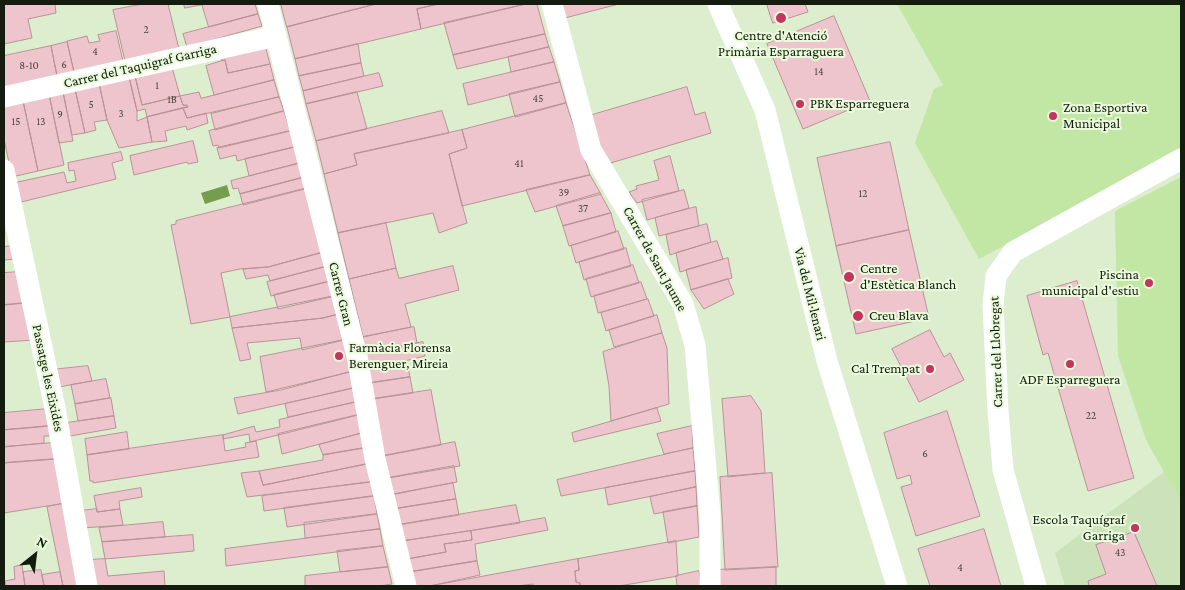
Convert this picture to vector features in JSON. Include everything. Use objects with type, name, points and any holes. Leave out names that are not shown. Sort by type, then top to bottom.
[{"type":"street","name":"Carrer Gran","points":[[268,4],[357,356],[375,460],[406,586]]},
{"type":"street","name":"Carrer de Sant Jaume","points":[[552,4],[591,150],[683,304],[695,345],[710,514],[710,586]]},
{"type":"street","name":"Via del Mil·lenari","points":[[718,4],[764,110],[827,361],[898,586]]},
{"type":"street","name":"Carrer del Taquigraf Garriga","points":[[4,97],[276,36]]},
{"type":"street","name":"Carrer del Llobregat","points":[[1036,586],[1003,470],[993,305],[996,276],[1012,252],[1181,159]]},
{"type":"street","name":"Passatge les Eixides","points":[[4,170],[55,408],[87,586]]},
{"type":"shaded area","name":"Zona Esportiva Municipal","points":[[897,4],[1181,4],[1181,152],[979,259],[915,143],[934,89],[943,85]]},
{"type":"shaded area","name":"Piscina municipal d'estiu","points":[[1181,177],[1181,502],[1146,440],[1118,356],[1115,211]]},
{"type":"shaded area","points":[[227,185],[230,196],[205,204],[201,193]]},
{"type":"shaded area","name":"Escola Taquígraf Garriga","points":[[1164,472],[1181,502],[1181,586],[1065,586],[1055,553]]},
{"type":"building","points":[[55,4],[56,13],[28,19],[32,38],[4,44],[4,5]]},
{"type":"building","points":[[143,4],[168,4],[179,49],[125,61],[113,10]]},
{"type":"building","points":[[184,4],[206,4],[185,8]]},
{"type":"building","points":[[202,4],[255,4],[258,14],[209,27]]},
{"type":"building","points":[[281,4],[376,4],[287,27]]},
{"type":"building","points":[[376,4],[439,4],[417,9],[421,29],[295,59],[287,27]]},
{"type":"building","points":[[439,4],[526,4],[421,29],[417,9]]},
{"type":"building","points":[[526,4],[537,4],[545,34],[453,55],[444,23]]},
{"type":"building","points":[[557,4],[619,4],[561,19]]},
{"type":"building","name":"Centre d'Atenció Primària Esparraguera","points":[[767,4],[805,4],[808,12],[773,23]]},
{"type":"building","points":[[258,14],[262,26],[187,47],[183,34]]},
{"type":"building","points":[[834,16],[870,101],[803,129],[767,44]]},
{"type":"building","points":[[116,31],[123,61],[74,72],[67,41],[87,36],[89,43],[100,41],[98,35]]},
{"type":"building","points":[[545,34],[549,47],[457,69],[453,55]]},
{"type":"building","points":[[67,42],[74,72],[57,76],[51,46]]},
{"type":"building","points":[[358,44],[361,63],[299,76],[295,59]]},
{"type":"building","points":[[265,45],[270,64],[228,73],[225,60],[222,61],[221,55]]},
{"type":"building","points":[[51,46],[57,76],[4,88],[4,56]]},
{"type":"building","points":[[549,47],[554,62],[511,72],[508,57]]},
{"type":"building","points":[[225,60],[228,73],[270,64],[274,80],[214,95],[206,66]]},
{"type":"building","points":[[554,62],[560,82],[468,105],[463,84]]},
{"type":"building","points":[[361,63],[364,76],[303,91],[299,76]]},
{"type":"building","points":[[172,67],[180,96],[142,105],[135,76]]},
{"type":"building","points":[[379,73],[383,86],[306,104],[303,91]]},
{"type":"building","points":[[135,76],[142,105],[180,96],[183,105],[188,107],[147,117],[145,109],[137,111],[129,77]]},
{"type":"building","points":[[129,77],[137,111],[137,121],[147,117],[152,142],[119,148],[107,120],[99,83]]},
{"type":"building","points":[[274,80],[279,97],[187,118],[183,108],[188,107],[183,105],[180,96],[199,92],[201,98]]},
{"type":"building","points":[[560,82],[566,103],[515,117],[509,94]]},
{"type":"building","points":[[99,83],[107,120],[94,122],[96,130],[85,133],[75,89]]},
{"type":"building","points":[[687,87],[695,115],[705,112],[711,133],[604,165],[589,116]]},
{"type":"building","points":[[75,89],[85,133],[72,135],[63,92]]},
{"type":"building","points":[[63,92],[73,141],[59,143],[49,94]]},
{"type":"building","points":[[357,92],[367,129],[316,141],[306,104]]},
{"type":"building","points":[[49,94],[64,165],[38,171],[23,101]]},
{"type":"building","points":[[279,97],[284,111],[215,130],[211,114]]},
{"type":"building","points":[[23,101],[38,171],[12,177],[4,139],[4,105]]},
{"type":"building","points":[[566,103],[590,175],[462,206],[449,154],[467,148],[462,130]]},
{"type":"building","points":[[183,108],[187,118],[206,113],[208,123],[187,130],[186,126],[165,131],[167,141],[152,142],[147,117]]},
{"type":"building","points":[[284,111],[290,131],[219,148],[218,145],[213,146],[209,131]]},
{"type":"building","points":[[442,111],[449,133],[354,154],[357,165],[324,174],[316,141]]},
{"type":"building","points":[[462,130],[467,148],[449,154],[467,223],[439,233],[433,213],[338,233],[324,174],[357,165],[354,154]]},
{"type":"building","points":[[290,131],[295,147],[237,161],[236,155],[220,159],[217,148]]},
{"type":"building","points":[[193,141],[198,162],[188,164],[187,162],[134,175],[130,156]]},
{"type":"building","points":[[890,142],[909,230],[836,246],[817,158]]},
{"type":"building","points":[[295,147],[300,163],[249,176],[245,159]]},
{"type":"building","points":[[121,152],[123,160],[112,163],[116,179],[17,203],[13,183],[64,172],[67,183],[76,181],[74,170],[69,171],[68,163]]},
{"type":"building","points":[[670,156],[679,191],[637,203],[629,192],[637,189],[636,186],[659,180],[654,161]]},
{"type":"building","points":[[300,163],[305,177],[240,194],[238,188],[233,189],[231,181]]},
{"type":"building","points":[[590,175],[601,194],[535,212],[526,190]]},
{"type":"building","points":[[305,177],[308,188],[243,205],[240,194]]},
{"type":"building","points":[[308,188],[324,252],[268,267],[240,269],[221,273],[230,317],[191,324],[171,225],[176,224],[176,221]]},
{"type":"building","points":[[684,190],[689,208],[647,220],[642,200]]},
{"type":"building","points":[[600,193],[611,213],[563,226],[556,206]]},
{"type":"building","points":[[696,207],[699,226],[659,236],[655,218]]},
{"type":"building","points":[[611,213],[616,232],[569,246],[563,226]]},
{"type":"building","points":[[386,223],[396,268],[349,279],[338,233]]},
{"type":"building","points":[[707,224],[711,242],[670,255],[666,235]]},
{"type":"building","points":[[909,230],[929,318],[856,334],[836,246]]},
{"type":"building","points":[[618,231],[624,249],[576,263],[571,246]]},
{"type":"building","points":[[717,241],[723,259],[680,272],[676,253]]},
{"type":"building","points":[[13,246],[16,259],[4,260],[4,247]]},
{"type":"building","points":[[626,248],[631,266],[584,280],[579,262]]},
{"type":"building","points":[[324,252],[328,266],[270,281],[268,275],[246,279],[243,269],[268,267]]},
{"type":"building","points":[[728,258],[732,278],[691,290],[686,270]]},
{"type":"building","points":[[633,265],[639,283],[591,297],[586,279]]},
{"type":"building","points":[[328,266],[331,281],[271,296],[267,282]]},
{"type":"building","points":[[453,266],[459,290],[405,304],[411,327],[363,337],[349,279],[396,268],[399,278]]},
{"type":"building","points":[[19,272],[26,303],[4,305],[4,273]]},
{"type":"building","points":[[728,279],[734,294],[704,309],[691,290]]},
{"type":"building","points":[[331,281],[335,296],[278,309],[274,295]]},
{"type":"building","points":[[1077,281],[1134,478],[1088,491],[1048,353],[1043,355],[1027,296]]},
{"type":"building","points":[[641,282],[647,299],[598,313],[594,296]]},
{"type":"building","points":[[335,296],[339,314],[323,318],[232,328],[230,317]]},
{"type":"building","points":[[648,299],[654,316],[606,331],[601,313]]},
{"type":"building","points":[[26,303],[34,340],[4,342],[4,305]]},
{"type":"building","points":[[339,314],[344,340],[302,350],[300,338],[247,343],[251,359],[240,361],[232,328],[323,318]]},
{"type":"building","points":[[657,315],[662,333],[614,347],[609,330]]},
{"type":"building","points":[[414,327],[417,343],[364,354],[363,337]]},
{"type":"building","name":"Cal Trempat","points":[[930,330],[944,357],[950,353],[964,380],[919,402],[892,349]]},
{"type":"building","points":[[662,333],[667,348],[669,404],[611,421],[609,386],[603,352]]},
{"type":"building","points":[[344,340],[350,372],[266,392],[260,357]]},
{"type":"building","points":[[423,342],[425,356],[368,370],[364,354]]},
{"type":"building","points":[[407,361],[410,377],[370,383],[368,370]]},
{"type":"building","points":[[88,366],[92,381],[53,388],[51,370]]},
{"type":"building","points":[[350,372],[354,388],[238,414],[234,398],[281,390]]},
{"type":"building","points":[[410,377],[413,393],[373,399],[370,383]]},
{"type":"building","points":[[106,379],[110,398],[75,404],[71,385]]},
{"type":"building","points":[[354,388],[356,402],[288,417],[285,404]]},
{"type":"building","points":[[431,390],[441,445],[383,456],[373,399]]},
{"type":"building","points":[[751,396],[761,411],[765,473],[728,477],[722,399]]},
{"type":"building","points":[[111,398],[114,416],[78,421],[75,404]]},
{"type":"building","points":[[356,402],[358,415],[250,442],[249,434],[223,439],[223,435],[254,426],[256,432],[280,427],[279,420]]},
{"type":"building","points":[[657,408],[661,421],[574,442],[572,433]]},
{"type":"building","points":[[47,409],[50,426],[4,430],[4,413]]},
{"type":"building","points":[[947,411],[980,516],[916,536],[901,487],[912,484],[910,475],[897,479],[884,433]]},
{"type":"building","points":[[358,415],[362,433],[282,454],[278,434]]},
{"type":"building","points":[[114,416],[116,428],[70,436],[67,423]]},
{"type":"building","points":[[50,426],[52,436],[44,436],[44,443],[4,447],[4,430]]},
{"type":"building","points":[[692,426],[693,448],[664,454],[657,434]]},
{"type":"building","points":[[127,432],[129,449],[87,455],[85,439]]},
{"type":"building","points":[[362,433],[364,448],[323,455],[319,445]]},
{"type":"building","points":[[223,435],[225,451],[246,447],[245,443],[256,441],[259,457],[93,483],[93,481],[90,481],[87,455]]},
{"type":"building","points":[[455,442],[460,466],[388,478],[383,456]]},
{"type":"building","points":[[53,443],[56,459],[4,463],[4,447]]},
{"type":"building","points":[[364,448],[367,464],[263,485],[259,471],[323,460],[323,455]]},
{"type":"building","points":[[693,448],[695,471],[561,496],[557,480]]},
{"type":"building","points":[[56,459],[66,503],[4,513],[4,463]]},
{"type":"building","points":[[367,464],[371,482],[247,497],[241,473],[259,471],[263,485]]},
{"type":"building","points":[[454,466],[457,482],[390,495],[388,478]]},
{"type":"building","points":[[695,471],[696,487],[608,505],[605,488]]},
{"type":"building","points":[[772,473],[778,567],[725,570],[720,477]]},
{"type":"building","points":[[371,482],[374,496],[264,511],[262,496]]},
{"type":"building","points":[[453,483],[456,499],[394,509],[390,495]]},
{"type":"building","points":[[696,487],[697,506],[654,514],[650,497]]},
{"type":"building","points":[[141,488],[142,497],[119,501],[120,509],[97,512],[94,496]]},
{"type":"building","points":[[374,496],[377,514],[287,527],[284,508]]},
{"type":"building","points":[[456,499],[459,515],[398,525],[394,509]]},
{"type":"building","points":[[66,503],[82,586],[63,586],[47,507]]},
{"type":"building","points":[[516,505],[520,523],[403,541],[398,525]]},
{"type":"building","points":[[697,506],[699,537],[668,543],[663,512]]},
{"type":"building","points":[[97,509],[97,512],[120,509],[123,525],[83,528],[80,511]]},
{"type":"building","points":[[377,514],[380,529],[305,538],[304,523]]},
{"type":"building","points":[[545,518],[548,530],[475,544],[477,561],[410,572],[407,559],[446,552],[444,544],[472,540],[471,531]]},
{"type":"building","points":[[163,522],[165,537],[102,542],[99,528]]},
{"type":"building","points":[[380,529],[383,546],[226,566],[225,549]]},
{"type":"building","points":[[984,529],[1001,586],[930,586],[918,549]]},
{"type":"building","points":[[471,531],[472,540],[444,544],[446,552],[407,559],[403,541]]},
{"type":"building","points":[[1134,532],[1157,586],[1089,586],[1088,581],[1106,574],[1096,545]]},
{"type":"building","points":[[193,535],[194,551],[105,559],[102,542]]},
{"type":"building","points":[[676,541],[678,576],[619,586],[580,586],[580,583],[576,582],[575,571],[579,570],[578,559]]},
{"type":"building","points":[[383,546],[388,567],[340,572],[337,551]]},
{"type":"building","points":[[105,559],[108,576],[164,571],[165,586],[93,586],[89,560]]},
{"type":"building","points":[[578,559],[579,570],[575,571],[576,582],[580,583],[580,586],[533,586],[533,584],[517,586],[430,586]]},
{"type":"building","points":[[477,561],[480,575],[430,586],[414,586],[410,572]]},
{"type":"building","points":[[22,565],[25,586],[6,586],[5,581],[15,579],[14,567]]},
{"type":"building","points":[[388,567],[392,584],[379,586],[305,586],[305,576]]},
{"type":"building","points":[[776,567],[776,586],[717,586],[716,570]]},
{"type":"building","points":[[41,570],[44,586],[25,586],[23,572]]},
{"type":"building","points":[[699,571],[701,586],[677,586],[676,576]]},
{"type":"building","points":[[60,572],[63,586],[44,586],[42,575]]},
{"type":"place","name":"Centre d'Atenció Primària Esparraguera","points":[[781,18]]},
{"type":"place","name":"PBK Esparreguera","points":[[800,104]]},
{"type":"place","name":"Zona Esportiva Municipal","points":[[1053,116]]},
{"type":"place","name":"Centre d'Estètica Blanch","points":[[849,277]]},
{"type":"place","name":"Piscina municipal d'estiu","points":[[1149,283]]},
{"type":"place","name":"Creu Blava","points":[[858,316]]},
{"type":"place","name":"Farmàcia Florensa Berenguer, Mireia","points":[[339,356]]},
{"type":"place","name":"ADF Esparreguera","points":[[1070,364]]},
{"type":"place","name":"Cal Trempat","points":[[930,369]]},
{"type":"place","name":"Escola Taquígraf Garriga","points":[[1135,528]]}]
